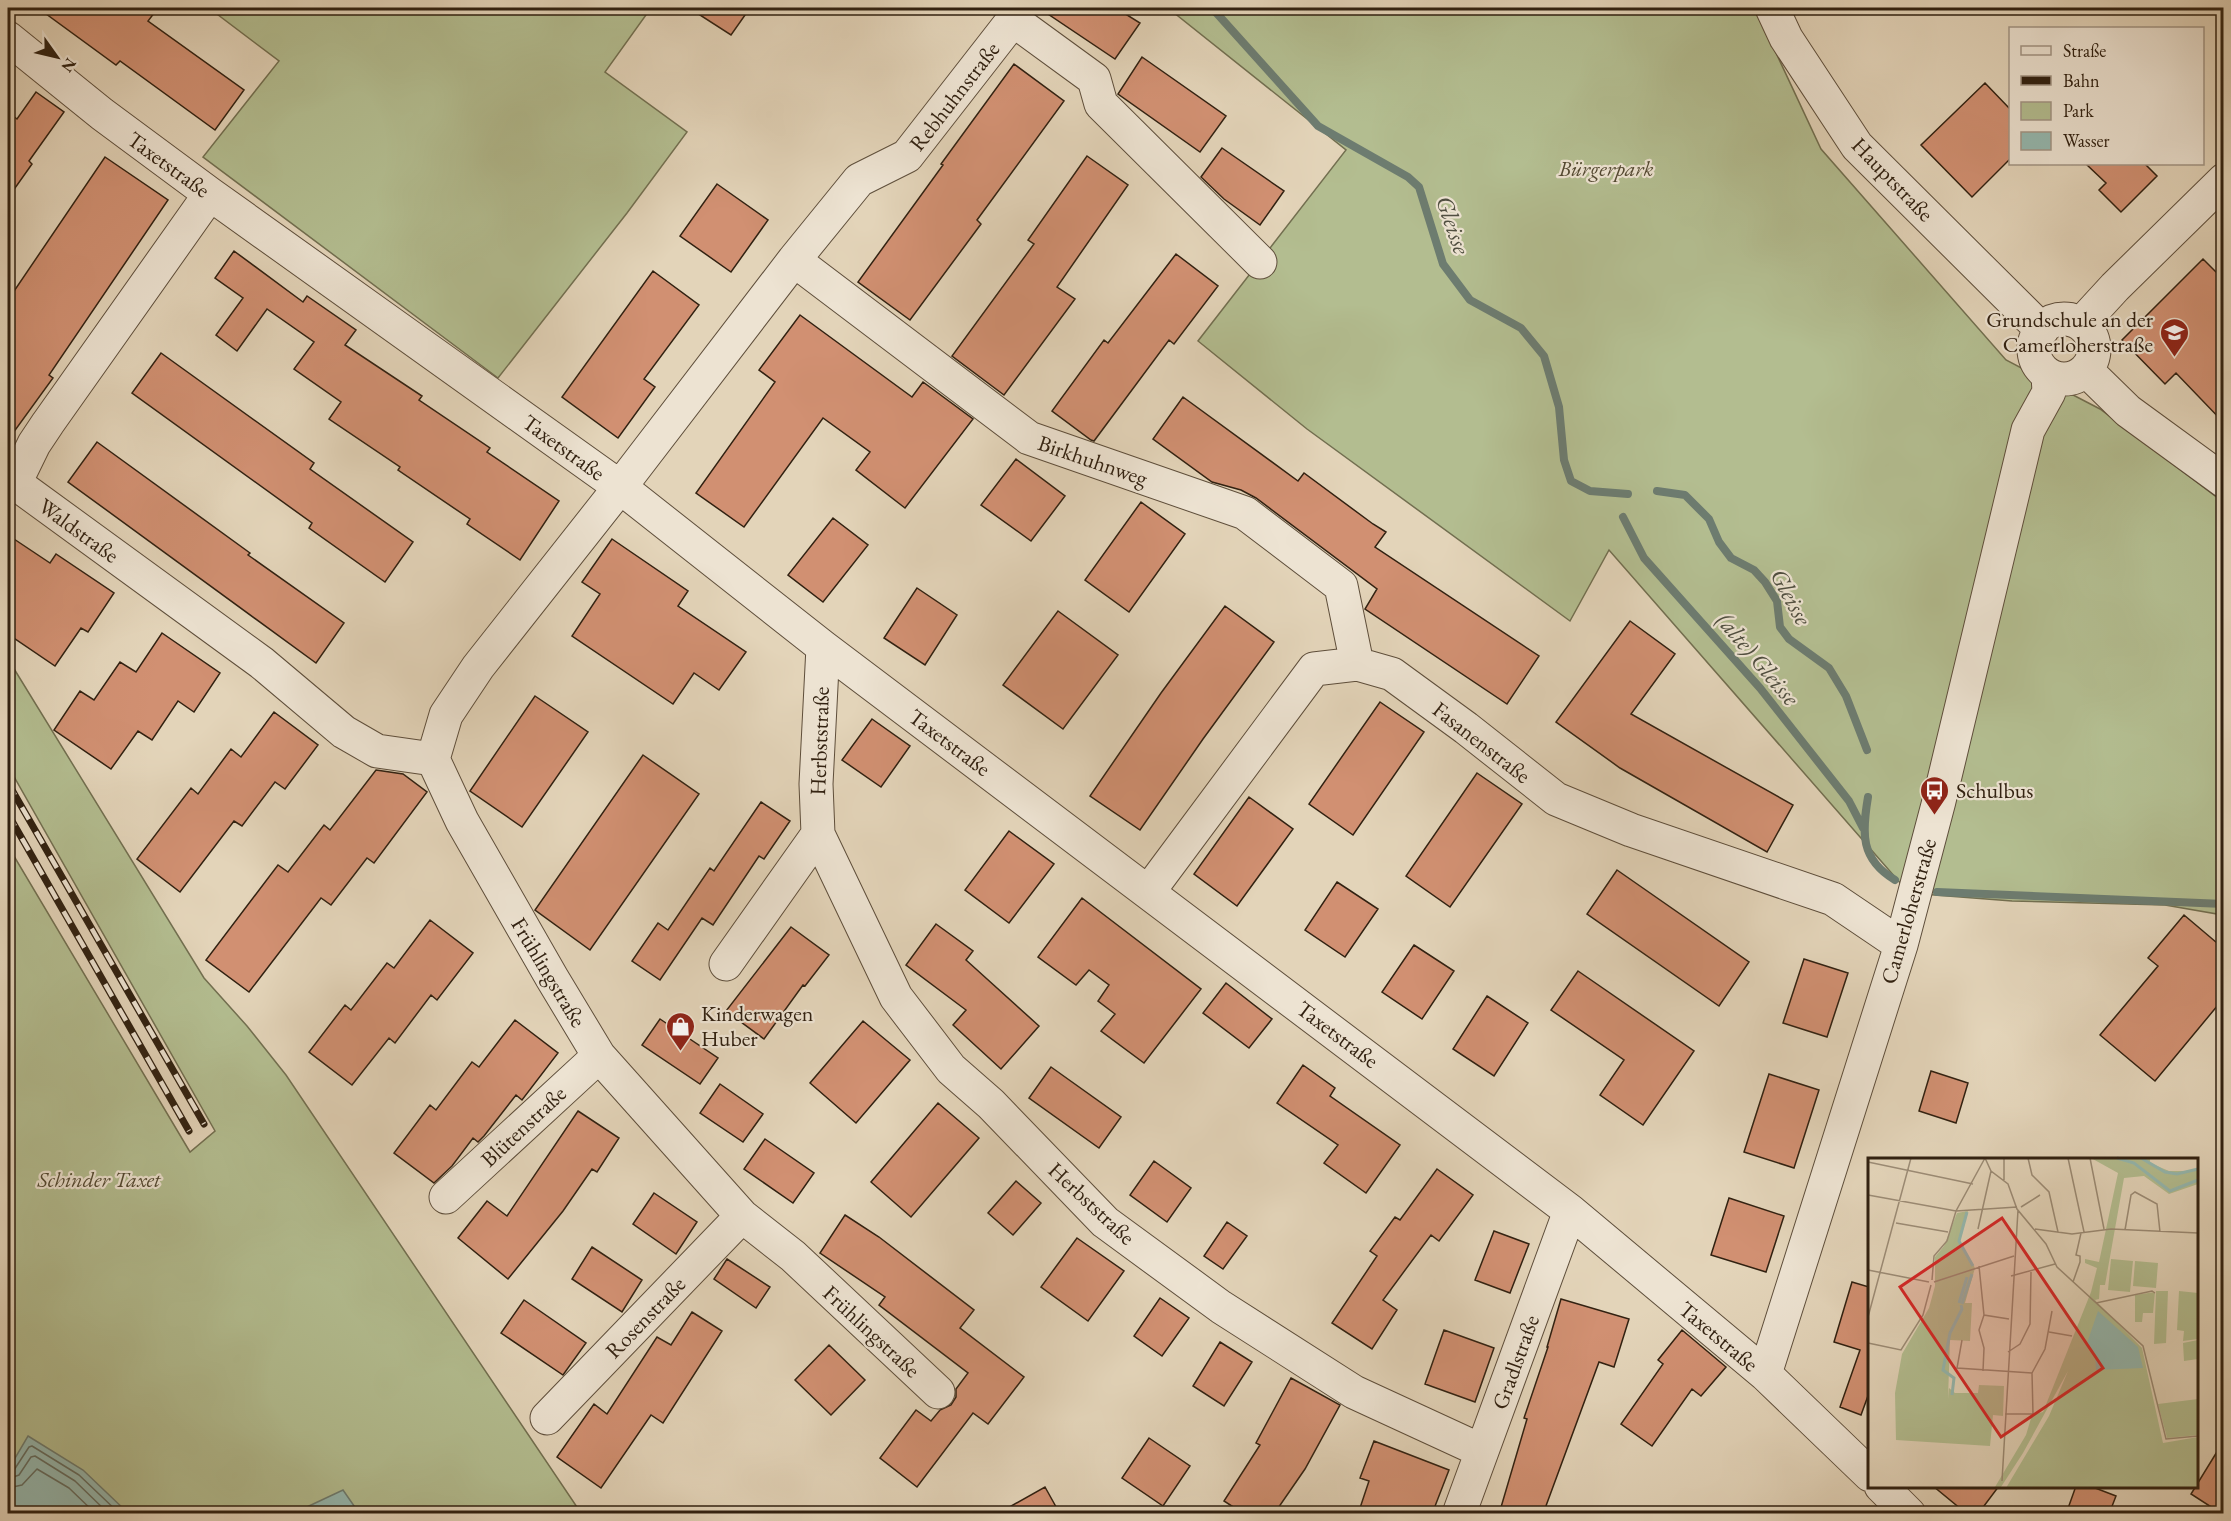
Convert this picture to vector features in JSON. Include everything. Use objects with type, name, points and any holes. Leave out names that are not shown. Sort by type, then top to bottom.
[{"type":"street","name":"Hauptstraße","points":[[1772,8],[1786,38],[1857,146],[2042,330]]},
{"type":"street","name":"Rebhuhnstraße","points":[[620,487],[794,260],[859,180],[907,156],[1013,20],[1094,79],[1101,104],[1260,262]]},
{"type":"street","name":"Taxetstraße","points":[[8,38],[102,114],[210,194],[620,487],[823,647],[1570,1210],[1765,1374],[1868,1474]]},
{"type":"street","points":[[2081,324],[2223,180]]},
{"type":"street","name":"Waldstraße","points":[[210,194],[48,423],[34,444],[15,483],[262,663],[344,732],[377,751],[433,759]]},
{"type":"street","name":"Birkhuhnweg","points":[[794,260],[1029,438],[1245,513],[1341,586],[1358,664]]},
{"type":"street","points":[[2056,320],[2081,324],[2093,341],[2092,361],[2086,370],[2072,379],[2055,378],[2048,375],[2040,368],[2035,358],[2036,338],[2042,330],[2056,320]]},
{"type":"street","points":[[2086,370],[2128,411],[2223,481]]},
{"type":"street","name":"Camerloherstraße","points":[[1765,1374],[1901,945],[1939,801],[2028,430],[2049,392],[2048,375]]},
{"type":"street","points":[[433,759],[446,715],[478,666],[620,487]]},
{"type":"street","name":"Herbststraße","points":[[823,647],[816,784],[818,834],[896,997],[951,1070],[991,1104],[1105,1222],[1221,1307],[1354,1392],[1482,1451]]},
{"type":"street","name":"Fasanenstraße","points":[[1149,891],[1314,669],[1358,664],[1392,674],[1466,728],[1556,799],[1632,830],[1833,900],[1901,945]]},
{"type":"street","name":"Frühlingstraße","points":[[433,759],[462,820],[599,1056],[742,1216],[793,1256],[938,1392]]},
{"type":"street","points":[[726,964],[818,834]]},
{"type":"street","name":"Blütenstraße","points":[[446,1197],[599,1056]]},
{"type":"street","name":"Gradlstraße","points":[[1459,1514],[1570,1210]]},
{"type":"street","name":"Rosenstraße","points":[[547,1418],[742,1216]]},
{"type":"street","points":[[1883,1488],[1910,1514]]},
{"type":"green space","points":[[209,8],[651,8],[605,72],[687,132],[498,378],[203,157],[279,61]]},
{"type":"green space","name":"Bürgerpark","points":[[1168,8],[1755,8],[1821,149],[2006,360],[2100,409],[2223,502],[2223,915],[2165,905],[2012,901],[1909,893],[1609,550],[1570,621],[1307,429],[1198,341],[1346,150]]},
{"type":"green space","name":"Schinder Taxet","points":[[8,659],[204,978],[247,1026],[286,1075],[581,1513],[8,1513],[8,846],[190,1152],[215,1131],[8,766]]},
{"type":"water","points":[[28,1436],[83,1470],[128,1513],[8,1513],[8,1470]]},
{"type":"water","points":[[343,1490],[359,1513],[294,1513]]},
{"type":"building","points":[[38,8],[158,8],[148,21],[244,90],[215,130],[120,61],[116,65]]},
{"type":"building","points":[[689,8],[750,8],[731,35]]},
{"type":"building","points":[[1039,8],[1116,8],[1140,23],[1115,59]]},
{"type":"building","points":[[1142,57],[1226,116],[1200,152],[1118,94]]},
{"type":"building","points":[[1014,64],[1064,101],[977,220],[981,224],[910,320],[858,282]]},
{"type":"building","points":[[1985,83],[2009,108],[2009,160],[1972,197],[1921,145]]},
{"type":"building","points":[[36,92],[64,112],[29,161],[32,164],[8,198],[8,112],[17,119]]},
{"type":"building","points":[[1222,148],[1284,191],[1260,225],[1224,199],[1201,177]]},
{"type":"building","points":[[1087,156],[1128,185],[1057,287],[1075,299],[1004,395],[952,356],[1034,244],[1028,240]]},
{"type":"building","points":[[105,157],[168,200],[49,375],[53,378],[8,440],[8,300]]},
{"type":"building","points":[[2087,165],[2146,165],[2157,176],[2121,212],[2099,190],[2106,183]]},
{"type":"building","points":[[717,184],[768,220],[731,272],[680,236]]},
{"type":"building","points":[[234,251],[303,302],[307,296],[356,330],[345,345],[422,396],[419,400],[490,448],[487,452],[559,501],[520,560],[467,524],[470,519],[398,470],[400,467],[329,419],[341,402],[294,369],[314,342],[267,309],[237,351],[216,335],[243,298],[215,278]]},
{"type":"building","points":[[1176,254],[1218,286],[1174,344],[1169,340],[1094,441],[1091,440],[1052,411],[1104,340],[1108,343]]},
{"type":"building","name":"Grundschule an der Camerloherstraße","points":[[2203,259],[2223,279],[2223,422],[2176,373],[2165,384],[2122,340]]},
{"type":"building","points":[[653,271],[699,305],[644,379],[655,387],[618,438],[562,397]]},
{"type":"building","points":[[800,315],[912,397],[923,382],[973,419],[905,508],[856,470],[870,452],[823,418],[744,527],[696,493],[775,382],[759,370]]},
{"type":"building","points":[[161,353],[314,463],[310,469],[413,542],[385,582],[309,528],[312,523],[132,393]]},
{"type":"building","points":[[1183,397],[1298,481],[1304,473],[1386,532],[1375,547],[1539,656],[1507,704],[1365,609],[1377,589],[1256,498],[1241,490],[1212,482],[1153,439]]},
{"type":"building","points":[[97,442],[250,553],[248,555],[344,623],[316,663],[68,482]]},
{"type":"building","points":[[1016,459],[1065,496],[1031,541],[981,505]]},
{"type":"building","points":[[1141,502],[1185,534],[1129,612],[1085,580]]},
{"type":"building","points":[[833,518],[868,545],[823,602],[788,575]]},
{"type":"building","points":[[8,535],[50,563],[56,554],[114,593],[88,632],[81,628],[55,666],[8,634]]},
{"type":"building","points":[[612,539],[688,591],[678,606],[746,652],[719,690],[694,673],[673,704],[572,636],[600,594],[582,582]]},
{"type":"building","points":[[917,588],[957,615],[925,665],[884,638]]},
{"type":"building","points":[[1225,606],[1274,642],[1140,830],[1090,796]]},
{"type":"building","points":[[1058,611],[1118,655],[1063,729],[1003,685]]},
{"type":"building","points":[[1630,621],[1675,654],[1631,714],[1793,805],[1767,852],[1620,768],[1556,722]]},
{"type":"building","points":[[162,633],[220,673],[194,712],[178,701],[152,740],[138,731],[111,769],[54,730],[80,691],[94,700],[120,662],[136,672]]},
{"type":"building","points":[[535,696],[588,732],[522,827],[470,791]]},
{"type":"building","points":[[1380,702],[1424,732],[1353,835],[1309,804]]},
{"type":"building","points":[[274,712],[318,745],[285,789],[275,782],[242,826],[234,821],[180,892],[137,859],[191,788],[198,794],[231,749],[241,757]]},
{"type":"building","points":[[872,719],[910,746],[881,787],[842,760]]},
{"type":"building","points":[[643,755],[699,794],[590,950],[535,910]]},
{"type":"building","points":[[376,770],[403,774],[427,792],[374,863],[367,858],[331,905],[321,898],[249,992],[206,960],[278,865],[288,872],[324,825],[330,830]]},
{"type":"building","points":[[1477,773],[1522,804],[1450,907],[1406,876]]},
{"type":"building","points":[[1249,797],[1293,829],[1237,906],[1194,874]]},
{"type":"building","points":[[761,802],[790,821],[764,859],[759,856],[713,925],[702,918],[660,980],[632,961],[658,923],[668,930],[710,868],[714,871]]},
{"type":"building","points":[[1009,831],[1054,864],[1009,923],[965,890]]},
{"type":"building","points":[[1617,870],[1749,962],[1719,1006],[1587,914]]},
{"type":"building","points":[[1337,882],[1378,909],[1345,957],[1305,930]]},
{"type":"building","points":[[1082,898],[1201,989],[1144,1063],[1101,1031],[1115,1014],[1098,1001],[1109,985],[1089,970],[1076,985],[1038,957]]},
{"type":"building","points":[[2184,915],[2223,948],[2223,999],[2155,1081],[2100,1035],[2158,966],[2148,958]]},
{"type":"building","points":[[430,920],[473,953],[437,1000],[431,995],[395,1043],[389,1038],[352,1085],[309,1052],[345,1005],[351,1010],[387,963],[394,968]]},
{"type":"building","points":[[936,924],[973,951],[966,960],[1039,1026],[1001,1069],[953,1025],[966,1010],[906,965]]},
{"type":"building","points":[[791,927],[829,955],[805,986],[803,985],[764,1039],[726,1011]]},
{"type":"building","points":[[1414,945],[1454,971],[1422,1019],[1382,992]]},
{"type":"building","points":[[1804,959],[1848,973],[1827,1037],[1783,1023]]},
{"type":"building","points":[[1578,971],[1694,1051],[1643,1125],[1600,1095],[1624,1060],[1551,1010]]},
{"type":"building","points":[[1226,983],[1272,1019],[1249,1048],[1203,1013]]},
{"type":"building","points":[[1487,996],[1528,1023],[1494,1076],[1453,1049]]},
{"type":"building","name":"Kinderwagen Huber","points":[[660,1019],[718,1058],[700,1084],[642,1045]]},
{"type":"building","points":[[515,1020],[558,1053],[522,1100],[516,1095],[484,1136],[478,1142],[473,1138],[452,1166],[434,1183],[394,1153],[430,1105],[436,1110],[472,1062],[479,1067]]},
{"type":"building","points":[[863,1021],[910,1060],[856,1123],[810,1083]]},
{"type":"building","points":[[1303,1065],[1335,1088],[1330,1096],[1400,1145],[1366,1193],[1324,1163],[1338,1145],[1277,1103]]},
{"type":"building","points":[[1051,1067],[1121,1117],[1099,1148],[1029,1098]]},
{"type":"building","points":[[1931,1071],[1968,1083],[1956,1123],[1919,1111]]},
{"type":"building","points":[[1769,1074],[1819,1090],[1794,1168],[1744,1152]]},
{"type":"building","points":[[720,1084],[763,1114],[743,1142],[700,1113]]},
{"type":"building","points":[[938,1103],[979,1138],[911,1217],[871,1182]]},
{"type":"building","points":[[578,1111],[619,1138],[597,1172],[592,1169],[563,1211],[508,1279],[458,1238],[487,1201],[507,1216]]},
{"type":"building","points":[[765,1139],[814,1173],[793,1203],[744,1169]]},
{"type":"building","points":[[1154,1161],[1191,1188],[1167,1222],[1130,1195]]},
{"type":"building","points":[[1437,1169],[1473,1195],[1439,1241],[1431,1235],[1383,1300],[1397,1310],[1372,1349],[1332,1323],[1377,1256],[1370,1251],[1395,1217],[1400,1220]]},
{"type":"building","points":[[1016,1181],[1041,1203],[1013,1235],[988,1213]]},
{"type":"building","points":[[654,1193],[697,1222],[676,1254],[633,1224]]},
{"type":"building","points":[[1729,1198],[1784,1216],[1766,1272],[1711,1255]]},
{"type":"building","points":[[845,1215],[879,1237],[974,1310],[960,1328],[1024,1377],[988,1424],[973,1413],[917,1487],[880,1458],[916,1410],[931,1421],[940,1410],[951,1405],[956,1397],[956,1389],[968,1373],[879,1305],[885,1297],[820,1253]]},
{"type":"building","points":[[1227,1222],[1247,1236],[1223,1269],[1204,1256]]},
{"type":"building","points":[[1494,1231],[1529,1244],[1510,1293],[1475,1280]]},
{"type":"building","points":[[1077,1238],[1124,1271],[1088,1321],[1041,1287]]},
{"type":"building","points":[[592,1247],[642,1280],[622,1312],[572,1279]]},
{"type":"building","points":[[727,1259],[770,1287],[756,1308],[714,1279]]},
{"type":"building","points":[[1852,1282],[1868,1287],[1868,1396],[1861,1415],[1840,1407],[1860,1350],[1834,1342]]},
{"type":"building","points":[[1160,1298],[1189,1318],[1162,1356],[1134,1336]]},
{"type":"building","points":[[1561,1299],[1629,1319],[1614,1367],[1599,1362],[1543,1514],[1499,1514],[1527,1419],[1524,1418],[1548,1347]]},
{"type":"building","points":[[524,1300],[586,1343],[563,1375],[501,1333]]},
{"type":"building","points":[[692,1312],[722,1331],[663,1423],[651,1415],[601,1488],[557,1457],[594,1404],[607,1414],[657,1337],[671,1345]]},
{"type":"building","points":[[1444,1330],[1494,1348],[1475,1402],[1425,1384]]},
{"type":"building","points":[[1682,1330],[1726,1367],[1701,1396],[1692,1389],[1652,1446],[1621,1424],[1663,1364],[1658,1360]]},
{"type":"building","points":[[1220,1342],[1252,1362],[1224,1406],[1193,1386]]},
{"type":"building","points":[[829,1345],[865,1380],[831,1415],[795,1380]]},
{"type":"building","points":[[1291,1378],[1340,1405],[1305,1469],[1274,1514],[1244,1514],[1224,1501],[1260,1445],[1256,1443]]},
{"type":"building","points":[[1149,1438],[1190,1466],[1163,1506],[1122,1478]]},
{"type":"building","points":[[1374,1441],[1449,1470],[1432,1514],[1358,1514],[1369,1481],[1360,1478]]},
{"type":"building","points":[[2223,1442],[2223,1514],[2191,1494],[2195,1488],[2198,1488],[2198,1483]]},
{"type":"building","points":[[1045,1487],[1060,1514],[997,1514]]},
{"type":"building","points":[[1935,1488],[1998,1488],[1978,1514],[1967,1514]]},
{"type":"building","points":[[2075,1488],[2095,1488],[2116,1496],[2109,1514],[2066,1514]]},
{"type":"waterway","name":"Gleisse","points":[[1212,8],[1318,126],[1408,177],[1419,187],[1443,264],[1470,300],[1521,328],[1544,356],[1559,407],[1564,460],[1571,481],[1590,491],[1628,494]]},
{"type":"waterway","name":"Gleisse","points":[[1657,491],[1685,495],[1709,519],[1719,542],[1731,558],[1754,570],[1765,582],[1777,601],[1780,627],[1789,639],[1829,668],[1846,696],[1867,750]]},
{"type":"waterway","name":"(alte) Gleisse","points":[[1623,517],[1644,558],[1760,688],[1849,801],[1863,828]]},
{"type":"waterway","name":"Gleisse","points":[[1868,797],[1865,834],[1869,854],[1875,863],[1895,880]]},
{"type":"waterway","name":"Gleisse","points":[[1937,892],[2224,904]]},
{"type":"railway","points":[[8,783],[204,1124]]},
{"type":"railway","points":[[8,814],[189,1131]]},
{"type":"place","name":"Grundschule an der Camerloherstraße","points":[[2174,358]]},
{"type":"place","name":"Schulbus","points":[[1935,816]]},
{"type":"place","name":"Kinderwagen Huber","points":[[680,1052]]}]
